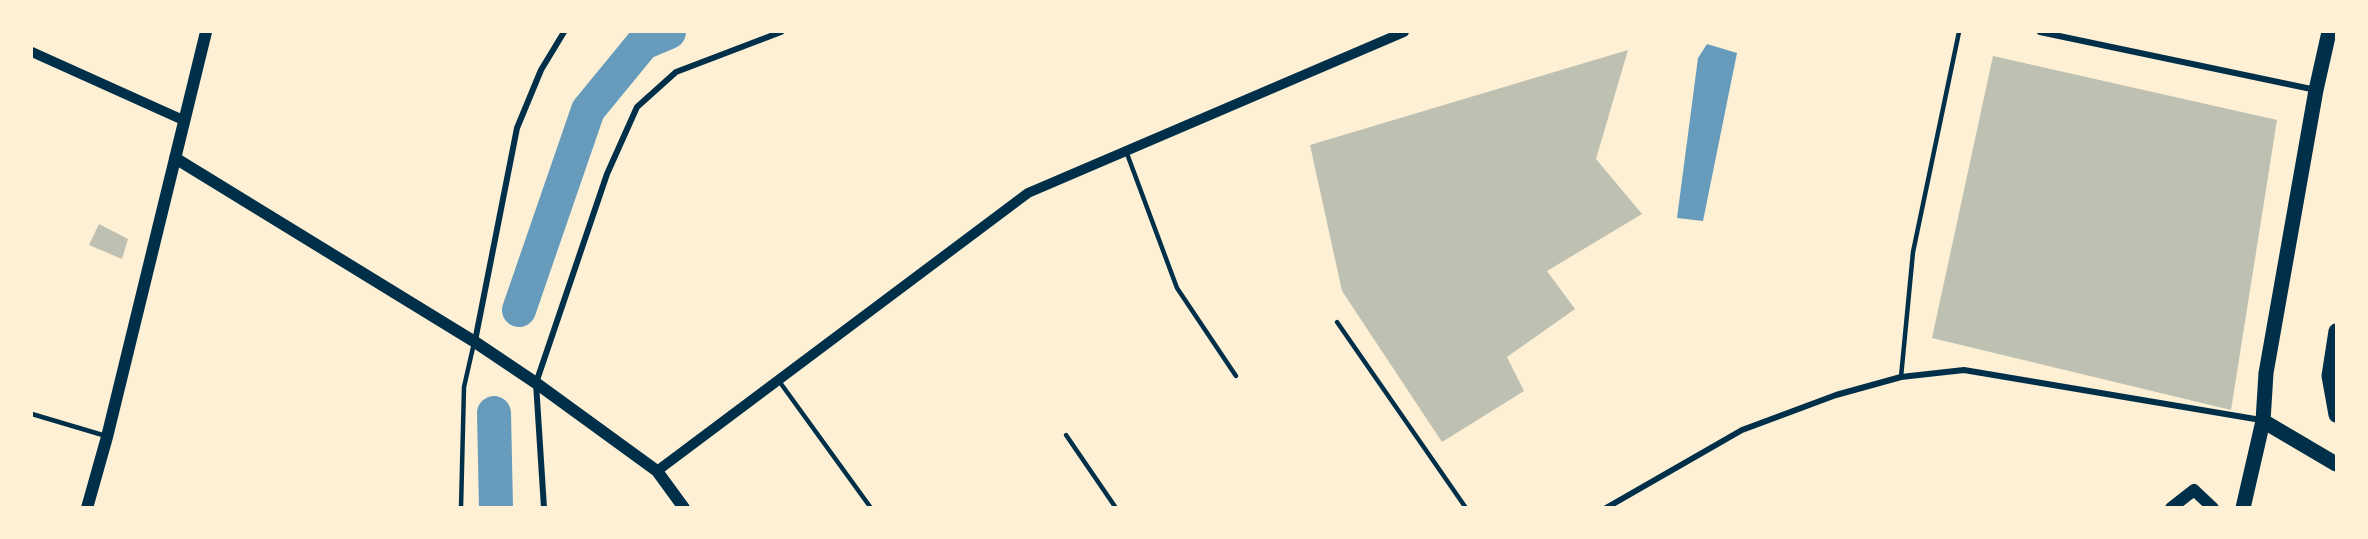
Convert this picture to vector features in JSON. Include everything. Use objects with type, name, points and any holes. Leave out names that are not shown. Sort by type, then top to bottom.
[{"type":"main road","points":[[87,507],[107,436],[206,32]]},
{"type":"main road","points":[[2243,507],[2263,421],[2266,372],[2316,90],[2329,32]]},
{"type":"main road","points":[[175,158],[475,342],[536,383],[657,471],[684,507]]},
{"type":"main road","points":[[2337,331],[2329,376],[2337,415]]},
{"type":"main road","points":[[2263,421],[2337,464]]},
{"type":"main road","points":[[2171,507],[2194,490],[2213,507]]},
{"type":"street","points":[[475,342],[517,128],[541,70],[564,32]]},
{"type":"street","points":[[544,507],[536,383],[607,174],[637,107],[676,72],[781,32]]},
{"type":"street","points":[[657,471],[1028,193],[1404,32]]},
{"type":"street","points":[[2040,32],[2316,90]]},
{"type":"street","points":[[32,52],[183,120]]},
{"type":"street","points":[[1606,507],[1742,430],[1836,394],[1901,377],[1964,370],[2263,421]]},
{"type":"lane","points":[[1901,377],[1913,252],[1959,32]]},
{"type":"lane","points":[[1126,151],[1177,288],[1236,376]]},
{"type":"lane","points":[[1336,322],[1466,507]]},
{"type":"lane","points":[[460,507],[464,387],[475,342]]},
{"type":"lane","points":[[779,381],[871,507]]},
{"type":"lane","points":[[32,414],[107,436]]},
{"type":"lane","points":[[1066,435],[1116,507]]},
{"type":"water","points":[[1707,44],[1737,53],[1703,221],[1677,218],[1698,58]]},
{"type":"building","points":[[1628,50],[1596,159],[1642,214],[1547,271],[1575,309],[1507,357],[1524,391],[1442,442],[1342,291],[1310,145]]},
{"type":"building","points":[[1993,56],[2277,120],[2231,410],[1932,338]]},
{"type":"building","points":[[99,224],[128,239],[122,259],[89,245]]},
{"type":"waterway","points":[[519,310],[588,110],[643,43],[669,32]]},
{"type":"waterway","points":[[494,413],[496,508]]}]
